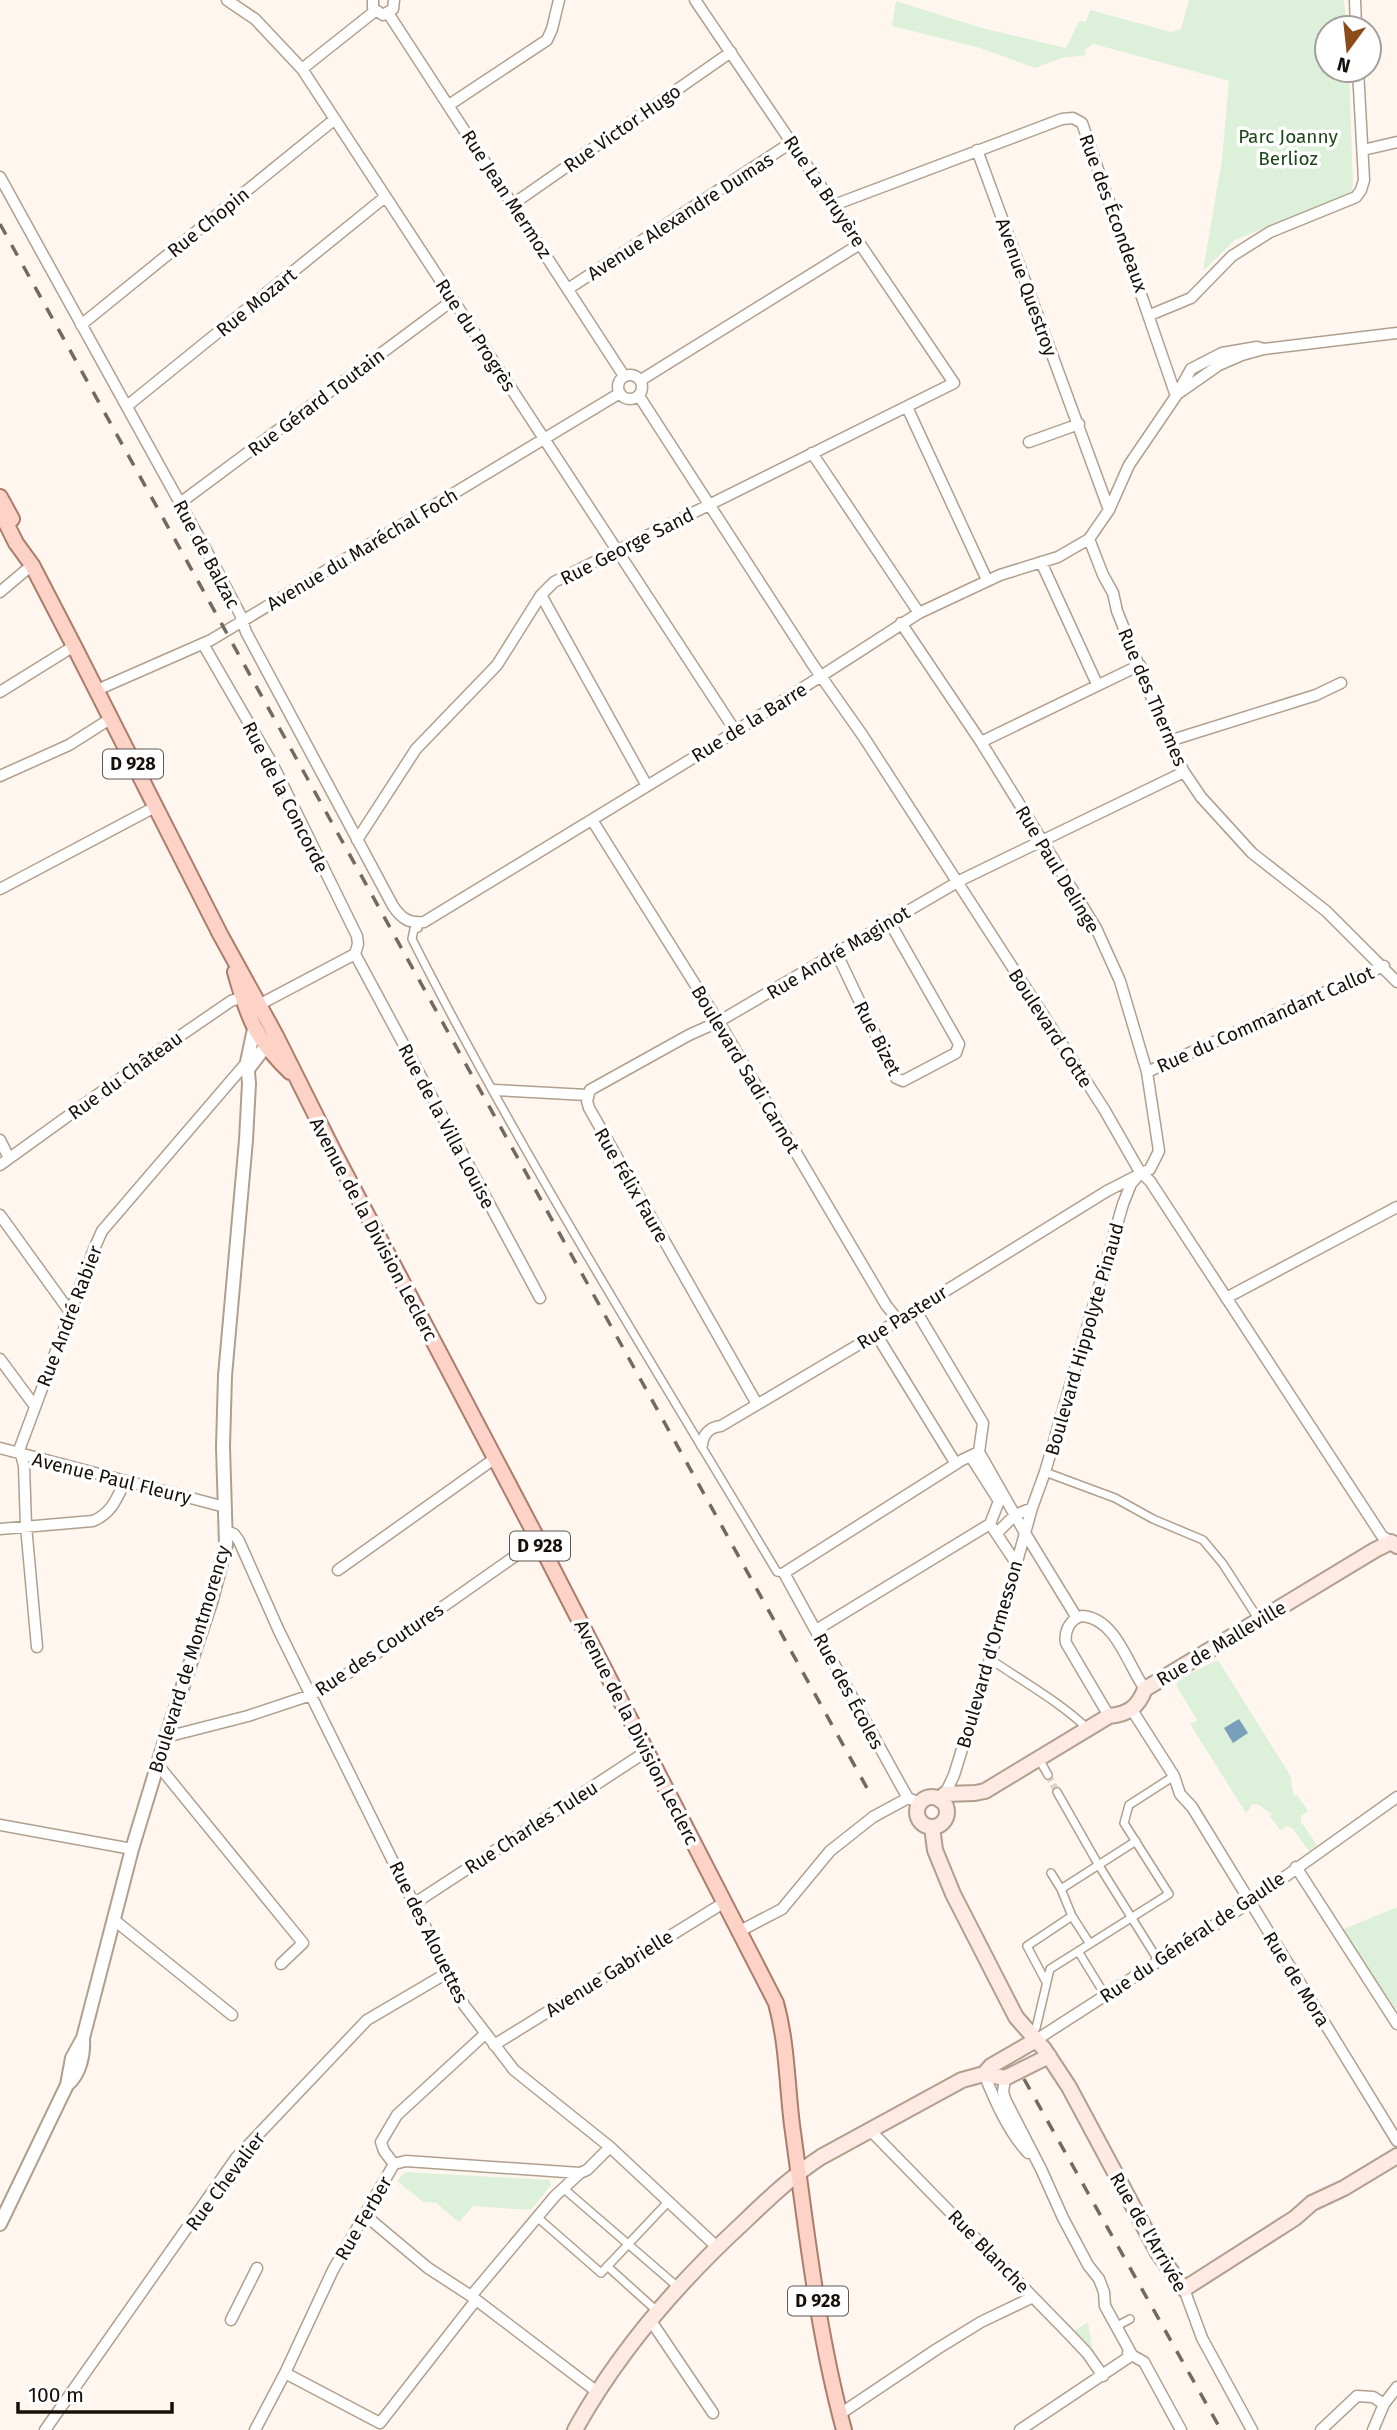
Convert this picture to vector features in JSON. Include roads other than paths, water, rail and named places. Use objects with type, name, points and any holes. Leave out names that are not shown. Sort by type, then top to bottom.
[{"type":"main road","points":[[0,496],[32,565]]},
{"type":"main road","points":[[1,516],[20,541]]},
{"type":"main road","name":"D 928","points":[[32,565],[155,807]]},
{"type":"main road","name":"Avenue de la Division Leclerc","points":[[155,807],[227,948],[250,1002],[254,1028],[265,1051],[295,1077]]},
{"type":"main road","name":"Avenue de la Division Leclerc","points":[[250,1002],[275,1034],[776,2003],[820,2311],[844,2430]]},
{"type":"main road","name":"Rue de Malleville","points":[[1132,1710],[1145,1689],[1395,1542]]},
{"type":"main road","points":[[943,1797],[946,1816],[941,1824],[932,1827],[924,1824],[919,1819],[914,1800],[985,1791],[1109,1716],[1132,1710]]},
{"type":"main road","points":[[932,1827],[935,1850],[953,1894],[1016,2017],[1036,2034]]},
{"type":"main road","points":[[1016,2017],[1018,2051]]},
{"type":"main road","name":"Rue du Général de Gaulle","points":[[575,2430],[596,2391],[679,2288],[717,2247],[799,2171],[962,2080],[986,2078],[991,2066],[1018,2051],[1036,2034]]},
{"type":"main road","name":"Rue de l'Arrivée","points":[[1036,2034],[1069,2087],[1158,2253],[1184,2289]]},
{"type":"main road","points":[[986,2078],[1006,2078],[1049,2056]]},
{"type":"main road","points":[[1184,2289],[1296,2218],[1312,2203],[1344,2188],[1397,2156]]},
{"type":"street","name":"Rue du Progrès","points":[[227,0],[255,19],[302,69],[736,732]]},
{"type":"street","points":[[373,0],[375,11]]},
{"type":"street","points":[[375,11],[383,15],[388,13],[394,6],[394,0]]},
{"type":"street","points":[[449,105],[547,40],[559,0]]},
{"type":"street","name":"Rue La Bruyère","points":[[695,0],[954,383]]},
{"type":"street","points":[[302,69],[375,11]]},
{"type":"street","name":"Rue Jean Mermoz","points":[[388,13],[624,376]]},
{"type":"street","name":"Rue Victor Hugo","points":[[513,204],[730,52]]},
{"type":"street","points":[[1150,314],[1191,298],[1233,256],[1270,232],[1356,197],[1364,180],[1360,84]]},
{"type":"street","name":"Rue des Écondeaux","points":[[834,205],[1062,119],[1073,118],[1082,123],[1150,314],[1176,396]]},
{"type":"street","name":"Rue Chopin","points":[[81,326],[335,119]]},
{"type":"street","name":"Avenue Alexandre Dumas","points":[[568,289],[792,142]]},
{"type":"street","points":[[1363,150],[1397,142]]},
{"type":"street","name":"Avenue Questroy","points":[[978,150],[1110,510]]},
{"type":"street","name":"Rue de Balzac","points":[[0,177],[180,503],[357,840],[400,915],[411,922],[418,922]]},
{"type":"street","name":"Rue Mozart","points":[[127,406],[385,197]]},
{"type":"street","points":[[641,380],[860,244]]},
{"type":"street","name":"Rue Gérard Toutain","points":[[180,503],[453,300]]},
{"type":"street","points":[[1089,539],[1110,510],[1129,464],[1176,396],[1191,369],[1222,353],[1397,333]]},
{"type":"street","points":[[635,375],[641,380],[643,386],[639,396],[629,399],[620,393],[619,383],[624,376],[635,375]]},
{"type":"street","name":"Rue George Sand","points":[[357,840],[416,749],[497,665],[541,595],[554,582],[954,383]]},
{"type":"street","name":"Avenue du Maréchal Foch","points":[[97,690],[203,644],[620,393]]},
{"type":"street","points":[[639,396],[709,504]]},
{"type":"street","points":[[907,407],[988,580]]},
{"type":"street","points":[[1029,442],[1079,425]]},
{"type":"street","points":[[813,453],[919,613]]},
{"type":"street","name":"Boulevard Cotte","points":[[709,504],[863,736],[1104,1109],[1140,1172],[1150,1181],[1382,1536],[1395,1542]]},
{"type":"street","name":"Rue de la Barre","points":[[418,922],[424,922],[736,732],[901,623],[988,580],[1074,549],[1089,539]]},
{"type":"street","name":"Rue des Thermes","points":[[1089,539],[1113,593],[1117,611],[1169,741],[1184,772],[1201,797],[1252,853],[1326,911],[1397,982]]},
{"type":"street","points":[[1041,562],[1097,684]]},
{"type":"street","points":[[0,592],[32,565]]},
{"type":"street","points":[[541,595],[647,786]]},
{"type":"street","name":"Rue Paul Delinge","points":[[901,623],[981,742],[1096,928],[1119,981],[1147,1072],[1159,1151],[1150,1168],[1140,1172]]},
{"type":"street","name":"Rue de la Concorde","points":[[203,644],[273,765],[357,936],[355,954]]},
{"type":"street","points":[[0,692],[74,646]]},
{"type":"street","points":[[981,742],[1140,665]]},
{"type":"street","points":[[1169,741],[1316,695],[1341,683]]},
{"type":"street","points":[[0,776],[69,746],[110,719]]},
{"type":"street","name":"Rue André Maginot","points":[[719,1022],[957,882],[1184,772]]},
{"type":"street","points":[[0,889],[155,807]]},
{"type":"street","name":"Boulevard Sadi Carnot","points":[[592,820],[719,1022],[886,1305],[898,1320]]},
{"type":"street","name":"Rue Bizet","points":[[836,952],[896,1078],[903,1081],[956,1053],[959,1044],[889,920]]},
{"type":"street","points":[[418,922],[418,928],[412,932],[412,939],[494,1090],[660,1381],[702,1445],[777,1572],[784,1573],[975,1454],[984,1430],[983,1423],[915,1309]]},
{"type":"street","name":"Rue du Château","points":[[0,1166],[218,1010],[250,1002],[355,954]]},
{"type":"street","name":"Rue de la Villa Louise","points":[[355,954],[540,1298]]},
{"type":"street","name":"Rue du Commandant Callot","points":[[1147,1072],[1384,967]]},
{"type":"street","points":[[494,1090],[587,1095],[590,1090],[607,1080],[689,1035],[719,1022]]},
{"type":"street","name":"Boulevard de Montmorency","points":[[0,2224],[67,2085],[82,2061],[83,2038],[132,1849],[224,1555],[224,1398],[246,1140],[248,1065],[254,1028]]},
{"type":"street","points":[[248,1065],[265,1051],[275,1034]]},
{"type":"street","name":"Rue André Rabier","points":[[20,1453],[34,1405],[102,1231],[248,1065]]},
{"type":"street","name":"Rue Félix Faure","points":[[587,1095],[589,1108],[757,1404]]},
{"type":"street","points":[[0,1140],[9,1158]]},
{"type":"street","name":"Rue Pasteur","points":[[702,1445],[706,1433],[876,1334],[1140,1172]]},
{"type":"street","name":"Boulevard Hippolyte Pinaud","points":[[1025,1533],[1123,1204],[1131,1184],[1140,1172]]},
{"type":"street","points":[[1107,1191],[1123,1204]]},
{"type":"street","points":[[1226,1298],[1397,1207]]},
{"type":"street","points":[[0,1214],[70,1312]]},
{"type":"street","points":[[876,1334],[956,1464]]},
{"type":"street","points":[[0,1359],[34,1405]]},
{"type":"street","name":"Avenue Paul Fleury","points":[[0,1448],[225,1507]]},
{"type":"street","points":[[20,1453],[24,1466],[26,1527],[37,1647]]},
{"type":"street","name":"Boulevard d'Ormesson","points":[[943,1797],[954,1774],[990,1659],[1025,1533],[975,1454]]},
{"type":"street","points":[[338,1570],[494,1459]]},
{"type":"street","points":[[1045,1472],[1115,1499],[1203,1539],[1223,1564],[1259,1621]]},
{"type":"street","points":[[0,1529],[93,1521],[104,1516],[112,1507],[125,1481]]},
{"type":"street","points":[[994,1529],[1002,1500]]},
{"type":"street","points":[[816,1630],[1015,1515],[1032,1508]]},
{"type":"street","points":[[994,1529],[1017,1559],[1038,1555]]},
{"type":"street","name":"Rue des Alouettes","points":[[226,1531],[234,1534],[239,1541],[311,1695],[464,2005],[514,2070],[610,2147],[717,2247]]},
{"type":"street","points":[[1025,1533],[1077,1618]]},
{"type":"street","name":"Rue des Coutures","points":[[166,1737],[248,1716],[311,1695],[350,1672],[538,1540]]},
{"type":"street","name":"Rue des Écoles","points":[[784,1573],[914,1800]]},
{"type":"street","points":[[1109,1716],[1066,1643],[1068,1628],[1077,1618],[1089,1617],[1101,1621],[1145,1689]]},
{"type":"street","points":[[990,1659],[1068,1710],[1087,1729]]},
{"type":"street","name":"Rue de Mora","points":[[1132,1710],[1174,1776],[1180,1794],[1192,1807],[1397,2141]]},
{"type":"street","name":"Rue Charles Tuleu","points":[[415,1903],[647,1751]]},
{"type":"street","points":[[1038,1759],[1048,1775]]},
{"type":"street","points":[[158,1765],[303,1943],[281,1964]]},
{"type":"street","points":[[1036,2034],[1050,1969],[1169,1894],[1124,1823],[1129,1805],[1174,1776]]},
{"type":"street","points":[[1057,1791],[1098,1864],[1158,1960]]},
{"type":"street","name":"Rue du Général de Gaulle","points":[[1036,2034],[1105,1995],[1250,1903],[1296,1867],[1397,1797]]},
{"type":"street","points":[[740,1931],[782,1909],[830,1851],[873,1817],[914,1800]]},
{"type":"street","points":[[0,1825],[132,1849]]},
{"type":"street","points":[[1061,1889],[1136,1840]]},
{"type":"street","points":[[1296,1867],[1397,2024]]},
{"type":"street","points":[[1051,1873],[1072,1916],[1090,1944]]},
{"type":"street","name":"Avenue Gabrielle","points":[[494,2045],[725,1902]]},
{"type":"street","points":[[1046,1982],[1027,1946],[1072,1916]]},
{"type":"street","points":[[113,1919],[232,2015]]},
{"type":"street","points":[[1078,1951],[1105,1995]]},
{"type":"street","name":"Rue Chevalier","points":[[45,2430],[236,2158],[367,2020],[447,1973]]},
{"type":"street","name":"Rue Ferber","points":[[255,2430],[333,2270],[394,2164],[381,2142],[397,2115],[485,2034]]},
{"type":"street","points":[[986,2078],[1027,2145]]},
{"type":"street","points":[[986,2078],[989,2091],[1052,2193]]},
{"type":"street","points":[[1006,2078],[1003,2092],[1027,2145],[1092,2271],[1104,2320],[1121,2347],[1146,2366],[1178,2429]]},
{"type":"street","name":"Rue Blanche","points":[[870,2130],[1087,2353],[1103,2376]]},
{"type":"street","points":[[285,2373],[380,2423],[537,2217],[564,2188],[610,2147]]},
{"type":"street","points":[[394,2164],[406,2161],[580,2173]]},
{"type":"street","points":[[564,2188],[679,2288]]},
{"type":"street","points":[[537,2217],[601,2273],[668,2201]]},
{"type":"street","points":[[366,2216],[428,2268],[474,2298],[596,2391]]},
{"type":"street","points":[[607,2266],[654,2317],[713,2413]]},
{"type":"street","points":[[232,2320],[257,2268]]},
{"type":"street","name":"Rue de l'Arrivée","points":[[1184,2289],[1202,2338],[1252,2430]]},
{"type":"street","points":[[840,2414],[981,2322],[1033,2297]]},
{"type":"street","points":[[1118,2326],[1130,2319]]},
{"type":"street","points":[[1020,2430],[1132,2355]]},
{"type":"street","points":[[1373,2430],[1384,2404],[1397,2387]]},
{"type":"street","points":[[1321,2430],[1352,2399],[1361,2394],[1384,2404]]},
{"type":"water","points":[[1239,1719],[1248,1733],[1233,1743],[1224,1728]]},
{"type":"tunnel","points":[[1048,1775],[1057,1792]]},
{"type":"railway","points":[[0,224],[872,1797]]},
{"type":"railway","points":[[1024,2079],[1221,2430]]},
{"type":"park label","name":"Parc Joanny Berlioz","points":[[1288,147]]}]
